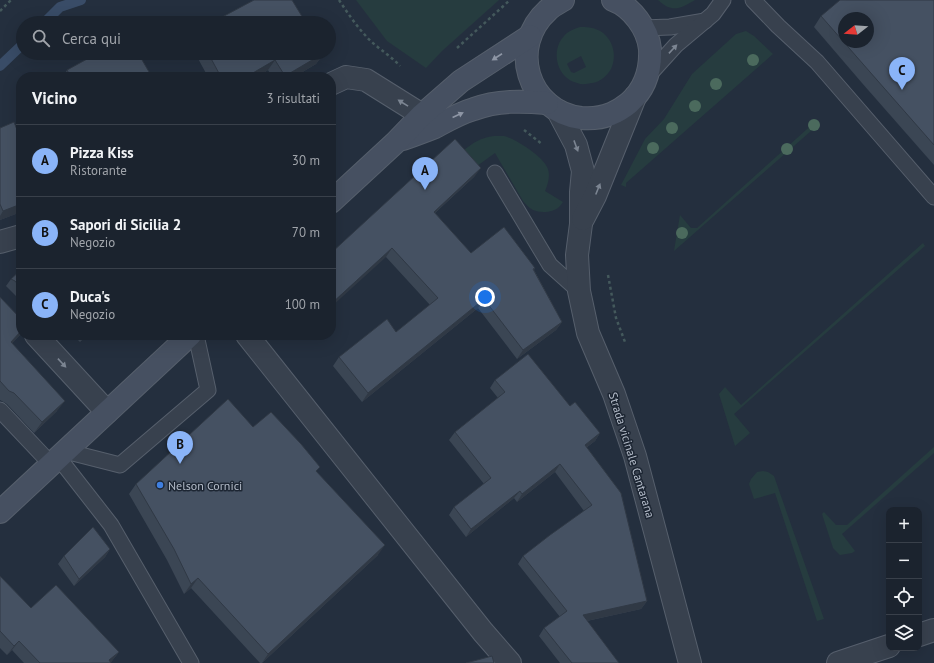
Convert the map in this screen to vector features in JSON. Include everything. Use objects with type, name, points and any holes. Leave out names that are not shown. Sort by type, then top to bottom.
[{"type":"main road","points":[[553,107],[536,90],[530,78],[526,52],[530,36],[538,21],[548,9],[563,0]]},
{"type":"main road","points":[[428,121],[459,115],[485,105],[526,101],[553,107],[572,117],[578,118],[590,119],[603,117],[622,109],[635,97],[647,78],[650,59],[649,44],[640,16],[613,0]]},
{"type":"main road","points":[[336,197],[396,142],[428,121],[461,81],[530,36]]},
{"type":"main road","points":[[0,512],[185,340]]},
{"type":"street","points":[[336,82],[346,77],[366,80],[428,121]]},
{"type":"street","name":"Strada vicinale Cantarana","points":[[581,224],[595,196],[635,97]]},
{"type":"street","name":"Strada vicinale Cantarana","points":[[553,107],[576,145],[583,171],[581,192],[581,224],[577,256],[579,291],[588,333],[614,394],[635,456],[690,663]]},
{"type":"street","points":[[0,242],[16,237]]},
{"type":"street","points":[[41,340],[107,412]]},
{"type":"street","points":[[251,340],[510,663]]},
{"type":"street","points":[[922,634],[934,630]]},
{"type":"street","points":[[838,663],[886,647]]},
{"type":"lane","points":[[647,78],[676,46],[713,14],[723,0]]},
{"type":"lane","points":[[753,0],[778,26],[817,62],[934,197]]},
{"type":"lane","points":[[640,16],[670,27],[706,20]]},
{"type":"lane","points":[[495,173],[550,265],[579,291]]},
{"type":"lane","points":[[58,458],[120,465],[208,390],[197,340]]},
{"type":"lane","points":[[0,410],[58,458],[111,525],[191,663]]},
{"type":"path","points":[[0,11],[11,0]]},
{"type":"path","points":[[339,0],[366,36],[394,60],[403,70]]},
{"type":"path","points":[[452,53],[510,0]]},
{"type":"path","points":[[522,129],[546,147]]},
{"type":"green space","points":[[356,0],[499,0],[442,51],[426,68],[387,41]]},
{"type":"green space","points":[[658,0],[695,0],[685,6],[672,8]]},
{"type":"green space","points":[[580,27],[594,28],[603,33],[610,41],[614,52],[613,64],[607,74],[598,81],[586,84],[577,83],[565,76],[560,70],[557,56],[557,49],[564,36],[571,30]],"holes":[[[581,56],[586,67],[574,73],[571,72],[567,64]]]},
{"type":"green space","points":[[746,31],[754,36],[773,54],[626,183],[626,187],[621,185],[645,139],[664,119],[692,74],[736,34]]},
{"type":"green space","points":[[816,121],[819,124],[674,251],[680,215],[691,228],[697,228]]},
{"type":"green space","points":[[494,136],[504,136],[509,138],[528,148],[540,158],[547,167],[549,176],[545,191],[563,202],[559,207],[546,212],[539,212],[532,209],[523,201],[495,153],[477,166],[463,151],[477,141]]},
{"type":"green space","points":[[923,243],[925,246],[734,414],[750,433],[735,446],[719,394],[725,387],[741,405]]},
{"type":"green space","points":[[934,447],[934,453],[842,534],[855,551],[840,555],[833,548],[822,514],[824,512],[836,525],[847,525]]},
{"type":"green space","points":[[763,471],[774,476],[824,619],[817,621],[775,493],[754,499],[749,484],[757,472]]},
{"type":"building","points":[[254,0],[292,0],[302,16],[224,16]]},
{"type":"building","points":[[840,0],[934,0],[934,145],[849,48],[874,48],[874,12],[838,12],[838,35],[821,16]]},
{"type":"building","points":[[85,60],[142,60],[149,72],[68,72],[67,70]]},
{"type":"building","points":[[212,60],[275,60],[255,72],[218,72]]},
{"type":"building","points":[[275,60],[312,60],[292,72],[282,72]]},
{"type":"building","points":[[14,122],[16,127],[16,206],[3,211],[0,204],[0,128]]},
{"type":"building","points":[[455,139],[481,168],[434,212],[471,253],[504,227],[535,268],[533,269],[562,322],[523,350],[484,299],[368,393],[339,357],[387,319],[396,332],[438,298],[392,248],[336,299],[336,248]]},
{"type":"building","points":[[16,274],[16,282],[11,279]]},
{"type":"building","points":[[0,297],[16,314],[16,336],[11,342],[65,401],[42,422],[0,381]]},
{"type":"building","points":[[528,354],[570,406],[575,402],[600,433],[585,445],[621,493],[647,601],[583,615],[619,663],[572,663],[544,628],[567,611],[523,556],[592,505],[560,464],[522,494],[520,491],[471,529],[454,507],[491,478],[455,432],[505,392],[495,380]]},
{"type":"building","points":[[228,399],[253,427],[271,412],[320,467],[316,471],[385,545],[268,654],[198,578],[191,584],[174,549],[136,484]]},
{"type":"building","points":[[93,527],[110,549],[79,579],[64,556]]},
{"type":"building","points":[[0,576],[31,608],[56,585],[119,652],[109,660],[111,663],[40,663],[19,641],[14,646],[0,631]]},
{"type":"building","points":[[492,656],[494,663],[466,663]]},
{"type":"waterway","points":[[51,16],[60,7],[81,0]]},
{"type":"waterway","points":[[0,66],[16,51]]},
{"type":"place","name":"Duca's","points":[[902,90]]},
{"type":"place","name":"Pizza Kiss","points":[[425,190]]},
{"type":"place","name":"Sapori di Sicilia 2","points":[[180,464]]},
{"type":"place","name":"Nelson Cornici","points":[[160,485]]}]
